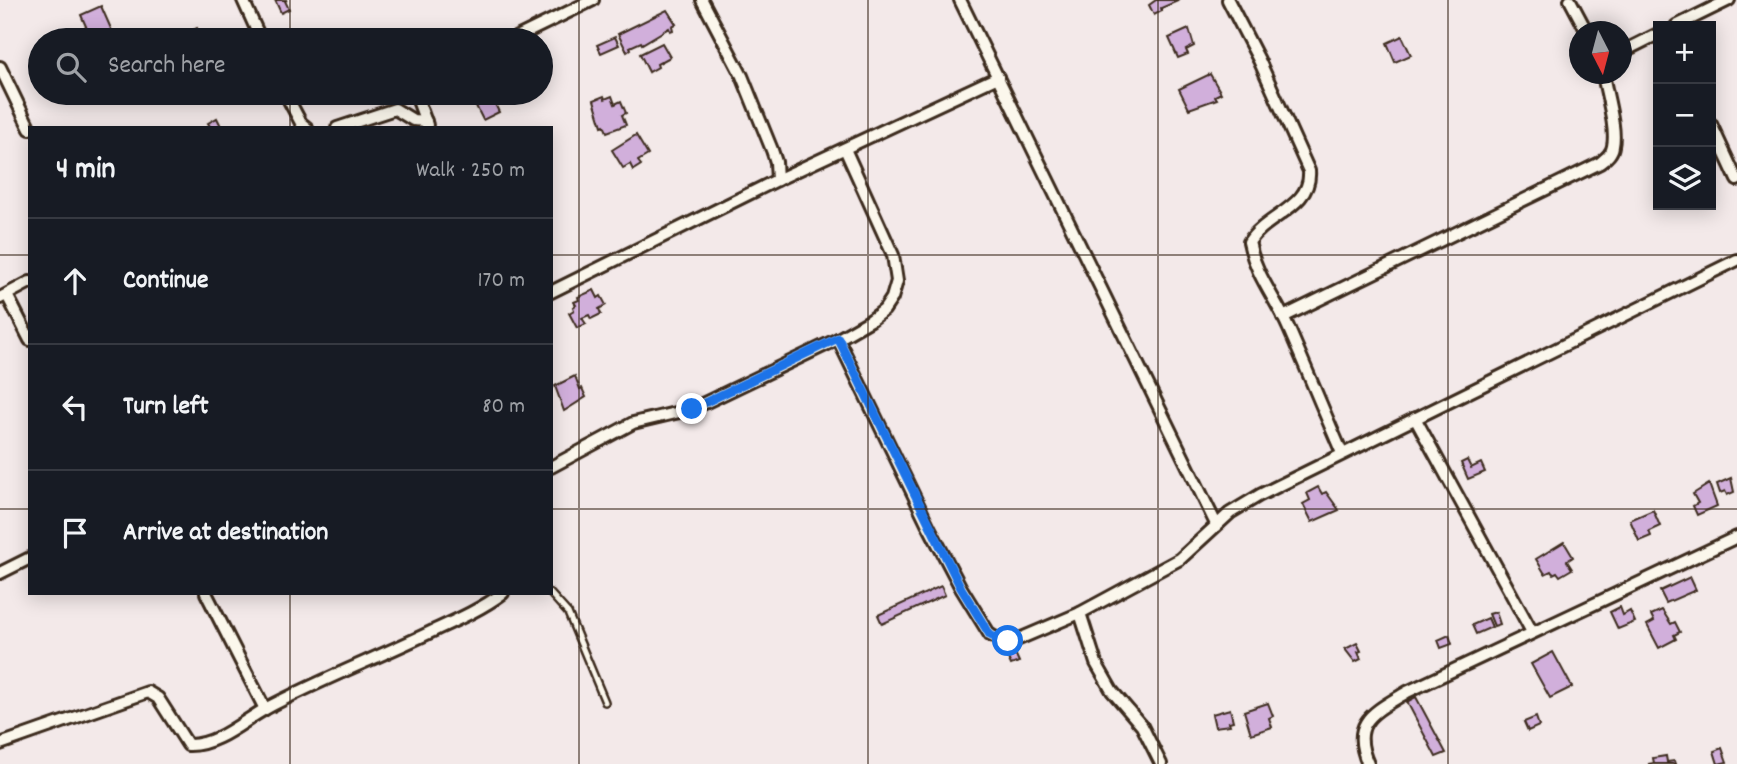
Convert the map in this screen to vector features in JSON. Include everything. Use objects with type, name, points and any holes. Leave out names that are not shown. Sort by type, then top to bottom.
[{"type":"street","points":[[243,0],[256,28]]},
{"type":"street","points":[[536,28],[593,0]]},
{"type":"street","points":[[702,0],[742,76],[772,150],[777,180]]},
{"type":"street","points":[[960,0],[1216,524]]},
{"type":"street","points":[[1228,0],[1259,60],[1309,171],[1310,182],[1304,196],[1255,233],[1249,242],[1252,261],[1283,317],[1342,453]]},
{"type":"street","points":[[1570,0],[1581,21]]},
{"type":"street","points":[[1686,21],[1729,0]]},
{"type":"street","points":[[1632,47],[1653,36]]},
{"type":"street","points":[[0,67],[29,126]]},
{"type":"street","points":[[553,291],[777,180],[998,77]]},
{"type":"street","points":[[1283,317],[1600,163],[1609,156],[1614,135],[1605,84]]},
{"type":"street","points":[[291,105],[305,126]]},
{"type":"street","points":[[420,105],[427,125]]},
{"type":"street","points":[[343,126],[395,109],[427,125]]},
{"type":"street","points":[[1716,135],[1737,180]]},
{"type":"street","points":[[553,466],[634,423],[692,409],[838,338],[884,310],[892,299],[897,281],[893,255],[845,149]]},
{"type":"street","points":[[838,338],[961,588],[990,635],[1000,640],[1019,639],[1080,613],[1180,559],[1216,524],[1260,495],[1737,260]]},
{"type":"street","points":[[28,283],[4,296],[28,337]]},
{"type":"street","points":[[1415,418],[1532,632]]},
{"type":"street","points":[[1368,764],[1360,737],[1365,723],[1373,713],[1407,692],[1737,537]]},
{"type":"street","points":[[0,573],[28,559]]},
{"type":"street","points":[[207,595],[265,709]]},
{"type":"street","points":[[0,744],[148,692],[158,698],[188,745],[198,746],[328,677],[413,641],[499,595]]},
{"type":"street","points":[[1080,613],[1096,663],[1112,691],[1142,726],[1161,764]]},
{"type":"lane","points":[[552,595],[568,613],[605,702]]},
{"type":"building","points":[[275,0],[287,0],[285,1],[289,9],[281,13]]},
{"type":"building","points":[[1156,0],[1180,0],[1161,8],[1162,11],[1154,15],[1149,5]]},
{"type":"building","points":[[101,6],[111,28],[87,28],[81,15]]},
{"type":"building","points":[[667,10],[676,24],[672,26],[673,30],[670,31],[669,28],[642,44],[641,42],[630,47],[627,52],[618,34]]},
{"type":"building","points":[[1189,29],[1194,46],[1186,50],[1188,54],[1178,58],[1169,38]]},
{"type":"building","points":[[1402,36],[1411,55],[1395,62],[1387,43]]},
{"type":"building","points":[[615,37],[619,45],[601,53],[597,45]]},
{"type":"building","points":[[662,43],[670,57],[649,72],[640,54]]},
{"type":"building","points":[[1210,74],[1221,93],[1215,96],[1217,99],[1189,109],[1179,89]]},
{"type":"building","points":[[604,96],[605,99],[612,96],[615,104],[621,101],[626,113],[622,115],[626,125],[607,132],[604,125],[602,126],[594,100]]},
{"type":"building","points":[[496,105],[499,112],[483,120],[476,106]]},
{"type":"building","points":[[217,118],[221,126],[210,126],[208,123]]},
{"type":"building","points":[[636,135],[648,155],[638,161],[641,165],[633,170],[630,164],[623,168],[612,150]]},
{"type":"building","points":[[594,290],[606,305],[599,309],[601,314],[591,319],[589,315],[582,318],[586,324],[577,328],[569,313],[574,310],[574,302],[579,300],[578,297]]},
{"type":"building","points":[[575,376],[586,397],[564,411],[555,386]]},
{"type":"building","points":[[1467,460],[1471,468],[1481,463],[1485,472],[1468,479],[1461,463]]},
{"type":"building","points":[[1731,478],[1734,492],[1727,495],[1725,491],[1720,493],[1717,484]]},
{"type":"building","points":[[1709,484],[1717,506],[1697,515],[1693,506],[1698,503],[1693,494]]},
{"type":"building","points":[[1318,487],[1322,494],[1326,492],[1339,510],[1312,522],[1303,504],[1310,500],[1307,493]]},
{"type":"building","points":[[1653,510],[1660,526],[1649,531],[1651,536],[1639,541],[1630,520]]},
{"type":"building","points":[[1564,542],[1573,557],[1567,561],[1572,569],[1560,576],[1551,571],[1545,574],[1536,559]]},
{"type":"building","points":[[1690,577],[1696,590],[1666,603],[1660,591]]},
{"type":"building","points":[[941,586],[945,595],[882,624],[878,615]]},
{"type":"building","points":[[1620,607],[1623,615],[1630,611],[1635,622],[1618,629],[1610,612]]},
{"type":"building","points":[[1662,610],[1671,624],[1675,622],[1680,632],[1674,635],[1676,639],[1659,648],[1647,625],[1654,621],[1651,615]]},
{"type":"building","points":[[1496,612],[1500,624],[1494,626],[1489,614]]},
{"type":"building","points":[[1488,618],[1492,627],[1476,634],[1472,625]]},
{"type":"building","points":[[1449,635],[1452,644],[1441,648],[1438,640]]},
{"type":"building","points":[[1357,643],[1361,659],[1355,662],[1345,649]]},
{"type":"building","points":[[1014,651],[1019,662],[1011,665],[1006,654]]},
{"type":"building","points":[[1553,652],[1572,687],[1550,698],[1531,664]]},
{"type":"building","points":[[1416,697],[1446,753],[1436,757],[1407,702]]},
{"type":"building","points":[[1268,703],[1273,716],[1269,718],[1272,727],[1251,734],[1244,711]]},
{"type":"building","points":[[1230,709],[1233,721],[1229,722],[1230,725],[1215,727],[1212,714]]},
{"type":"building","points":[[1536,717],[1539,726],[1528,731],[1524,722]]},
{"type":"building","points":[[1722,748],[1727,762],[1718,764],[1714,751]]},
{"type":"building","points":[[1666,756],[1667,762],[1674,761],[1675,764],[1648,764],[1654,763],[1653,758]]},
{"type":"route","points":[[692,409],[838,338],[961,588],[990,635],[1008,641]]}]
